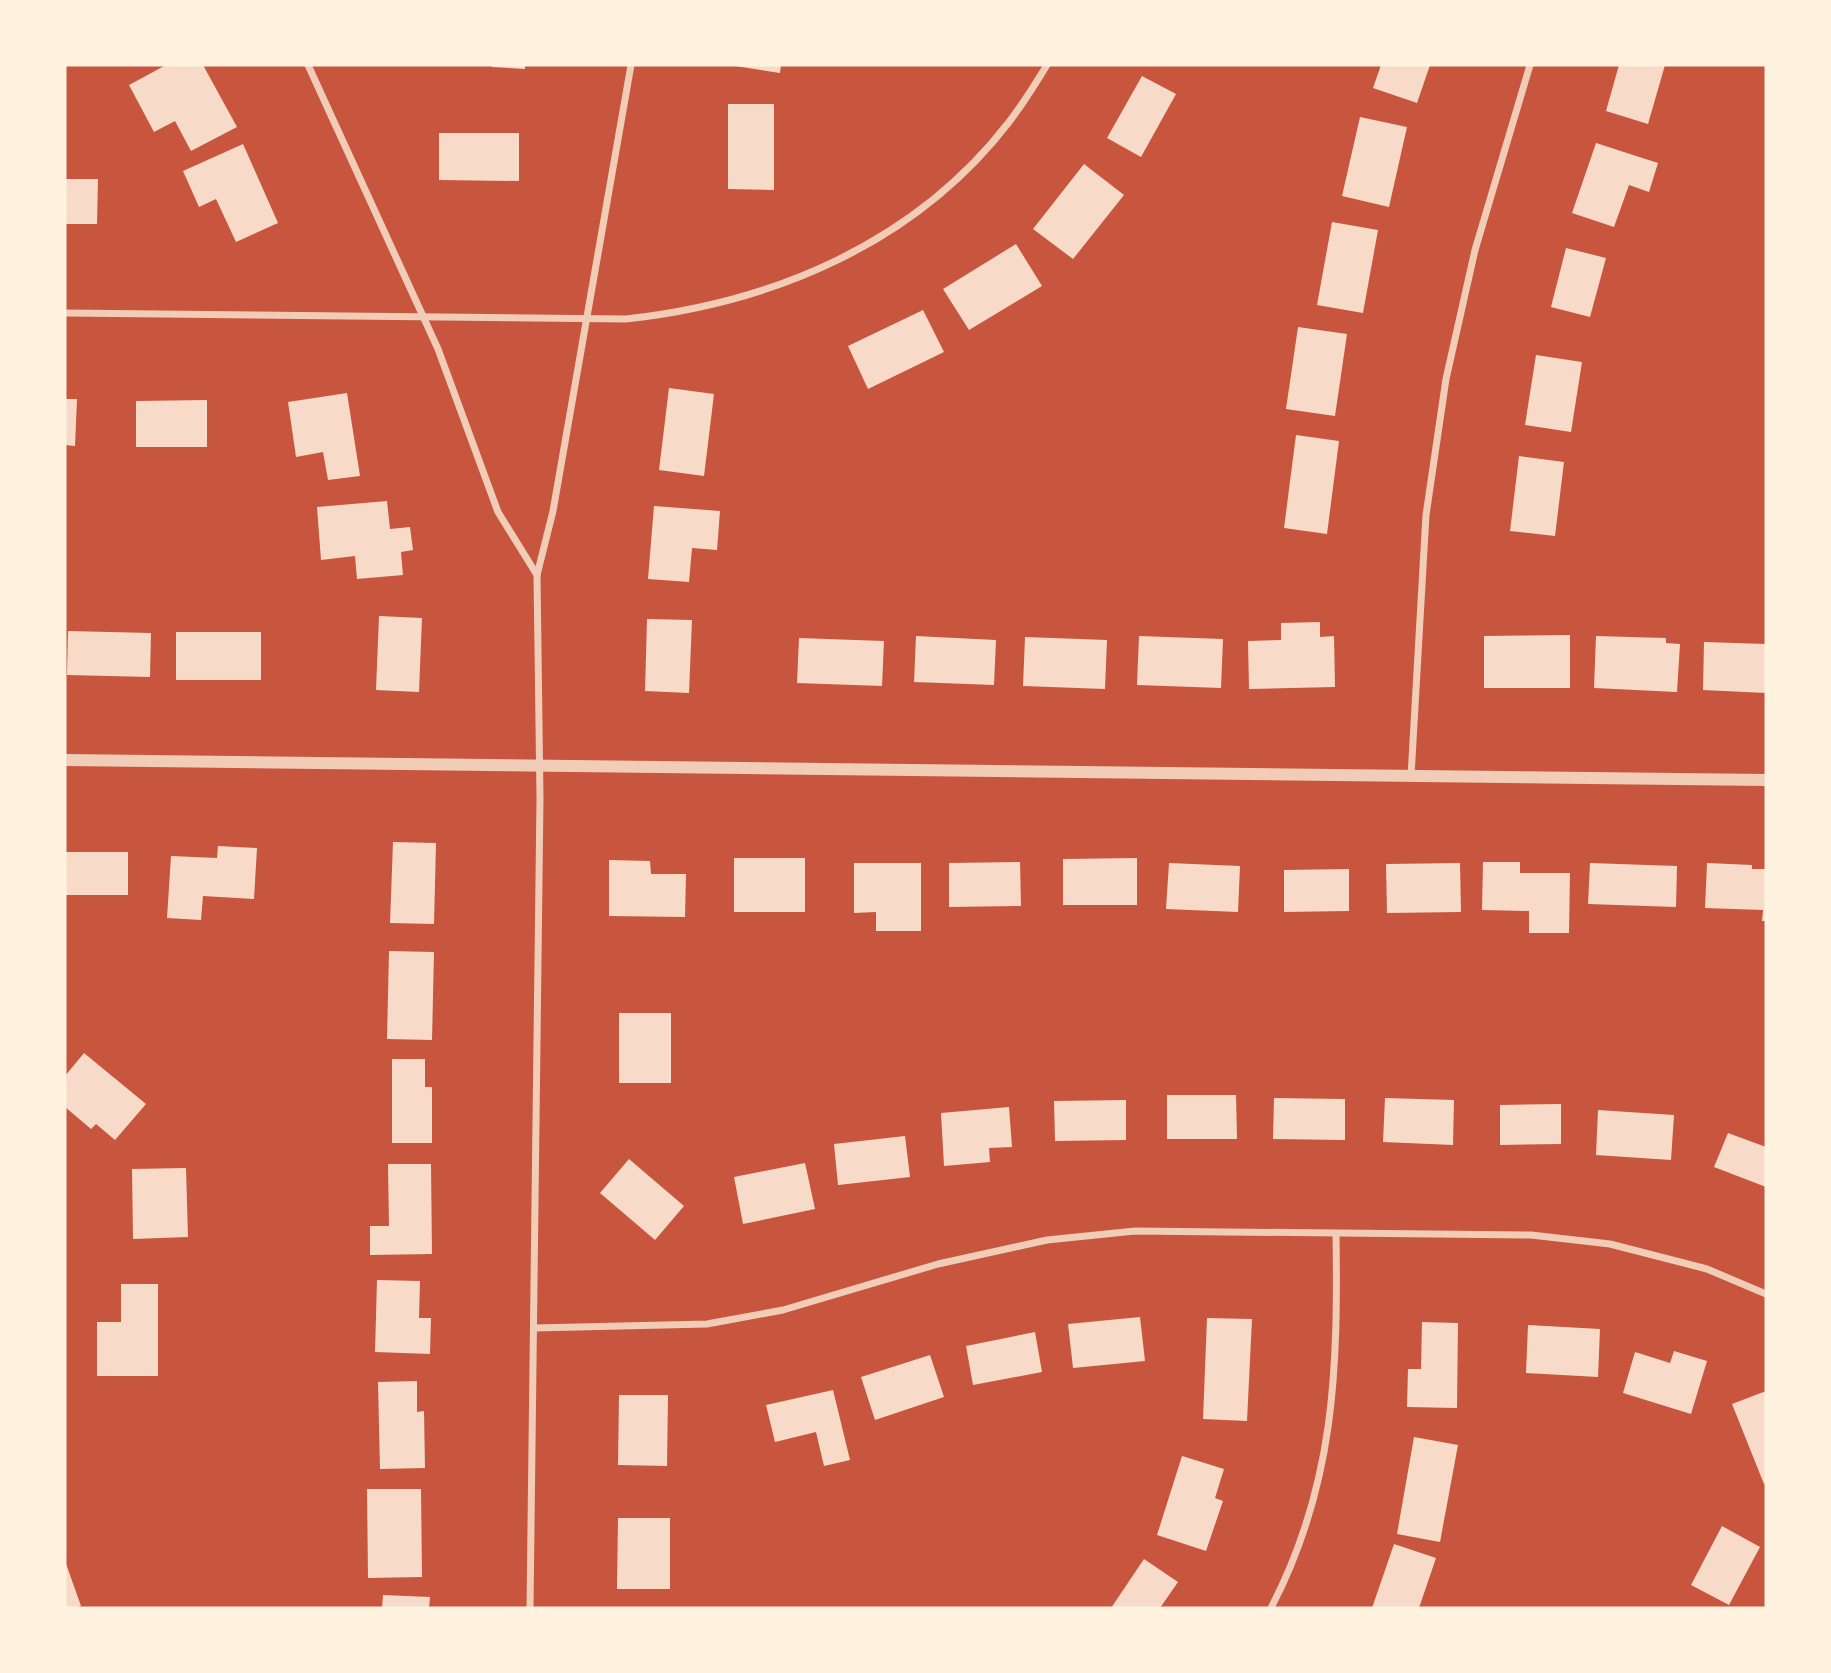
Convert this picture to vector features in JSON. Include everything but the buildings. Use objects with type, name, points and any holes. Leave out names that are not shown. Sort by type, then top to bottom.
[{"type":"street","points":[[308,65],[438,349],[498,512],[537,575]]},
{"type":"street","points":[[530,1608],[540,766],[537,575],[553,511],[631,65]]},
{"type":"street","points":[[65,313],[586,319],[626,319],[685,313],[761,293],[830,265],[897,227],[957,180],[1008,123],[1047,65]]},
{"type":"street","points":[[1411,776],[1426,516],[1446,379],[1475,250],[1530,65]]},
{"type":"street","points":[[65,761],[1766,780]]},
{"type":"street","points":[[535,1328],[707,1324],[783,1310],[938,1264],[1047,1240],[1135,1231],[1531,1235],[1610,1244],[1707,1269],[1766,1294]]},
{"type":"street","points":[[1271,1608],[1286,1580],[1310,1514],[1329,1432],[1337,1346],[1336,1234]]}]
